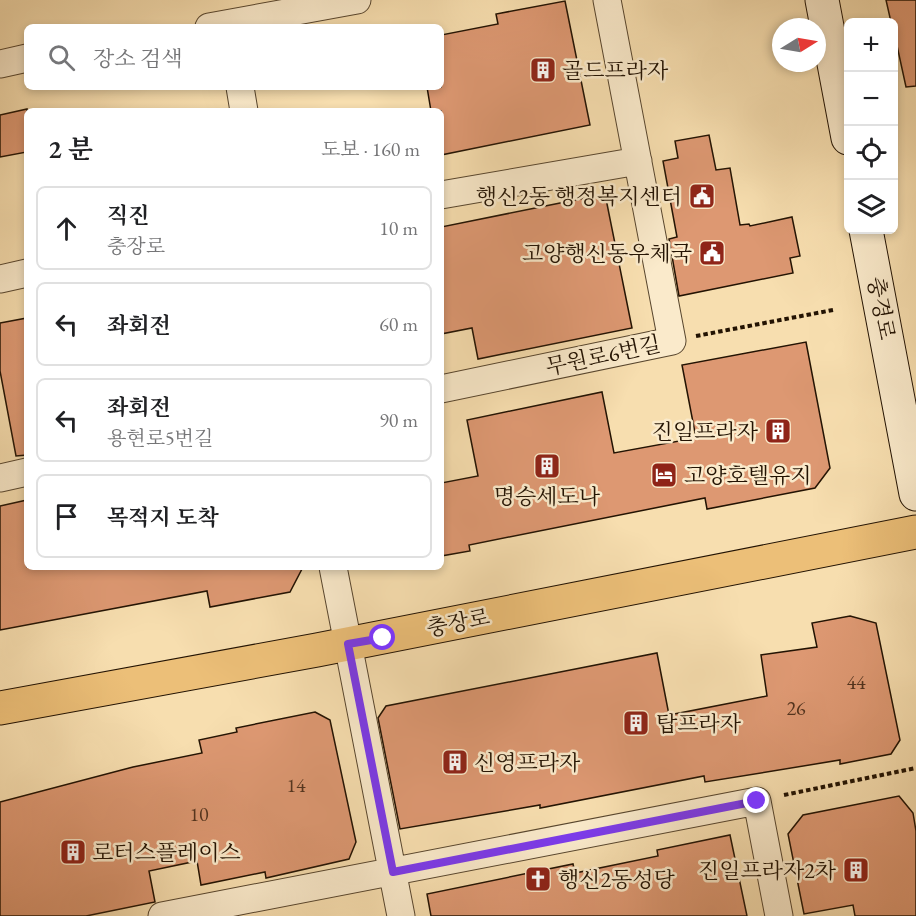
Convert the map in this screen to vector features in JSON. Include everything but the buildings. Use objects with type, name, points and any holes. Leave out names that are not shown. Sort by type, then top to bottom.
[{"type":"main road","points":[[822,0],[847,126]]},
{"type":"main road","name":"충경로","points":[[868,234],[916,494]]},
{"type":"main road","name":"충장로","points":[[0,708],[348,644],[916,532]]},
{"type":"street","points":[[232,24],[357,0]]},
{"type":"street","name":"무원로6번길","points":[[444,389],[672,341],[607,0]]},
{"type":"street","points":[[0,64],[24,59]]},
{"type":"street","points":[[240,90],[244,108]]},
{"type":"street","points":[[444,194],[638,161]]},
{"type":"street","points":[[0,279],[24,274]]},
{"type":"street","points":[[0,478],[24,473]]},
{"type":"street","points":[[334,570],[401,916]]},
{"type":"street","points":[[162,916],[757,801],[779,916]]},
{"type":"path","points":[[672,341],[833,310]]},
{"type":"path","points":[[757,801],[916,768]]},
{"type":"place","name":"골드프라자","points":[[543,70]]},
{"type":"place","name":"행신2동 행정복지센터","points":[[702,196]]},
{"type":"place","name":"고양행신동우체국","points":[[712,253]]},
{"type":"place","name":"진일프라자","points":[[778,431]]},
{"type":"place","name":"명승세도나","points":[[547,466]]},
{"type":"place","name":"고양호텔유지","points":[[664,475]]},
{"type":"place","name":"탑프라자","points":[[636,723]]},
{"type":"place","name":"신영프라자","points":[[455,762]]},
{"type":"place","name":"로터스플레이스","points":[[73,852]]},
{"type":"place","name":"진일프라자2차","points":[[856,870]]},
{"type":"place","name":"행신2동성당","points":[[538,879]]},
{"type":"route","points":[[383,638],[348,644],[393,872],[757,801]]}]
